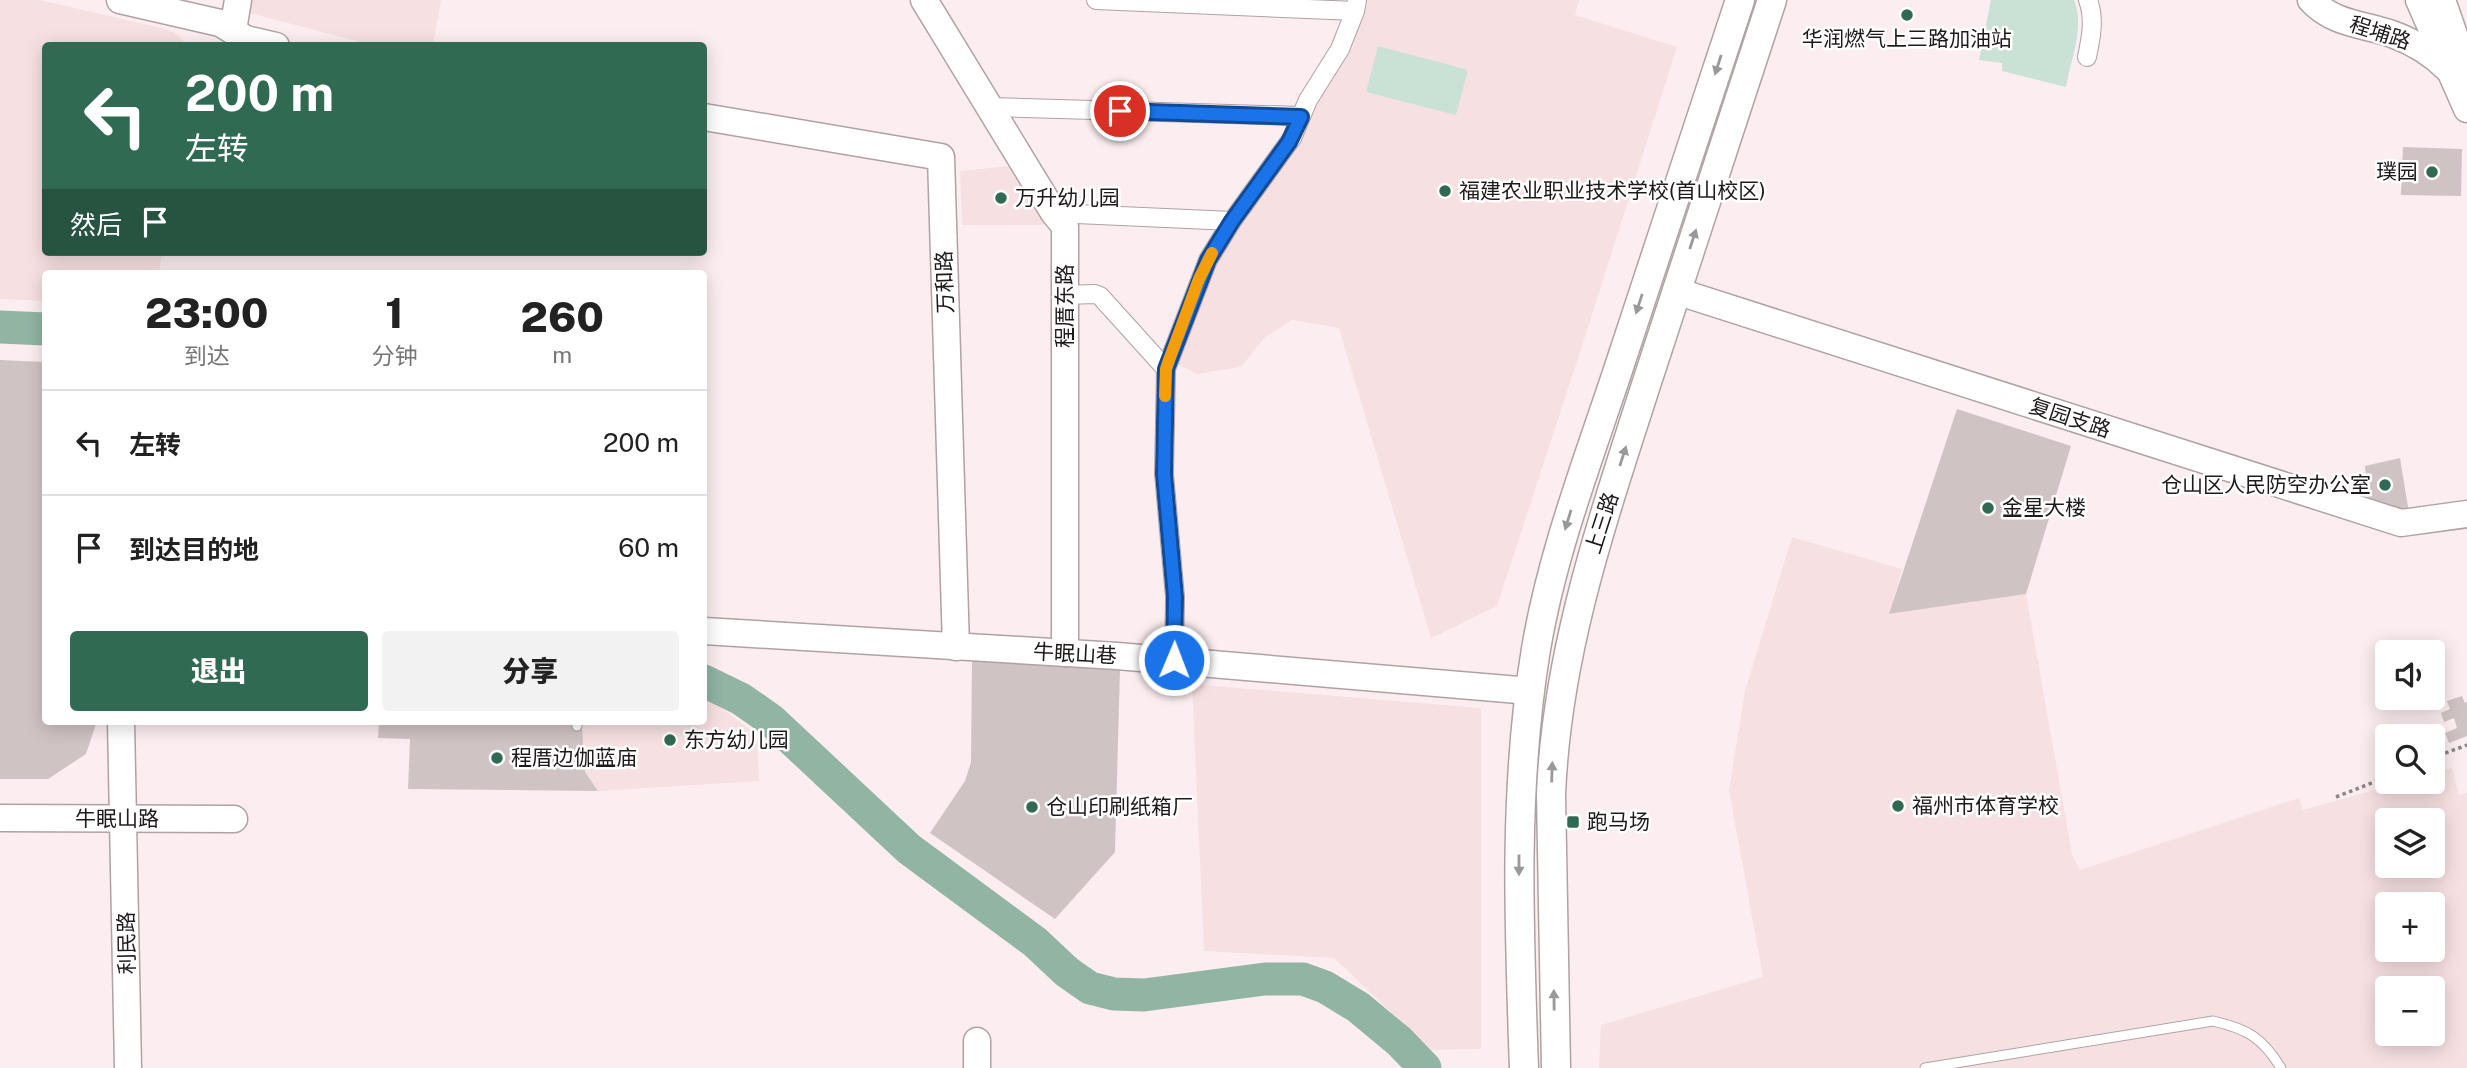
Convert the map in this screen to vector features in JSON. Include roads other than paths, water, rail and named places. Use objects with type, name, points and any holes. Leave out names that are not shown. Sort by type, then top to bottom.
[{"type":"main road","name":"上三路","points":[[1524,1068],[1518,862],[1522,760],[1530,691],[1545,608],[1562,542],[1740,0]]},
{"type":"main road","name":"上三路","points":[[1556,1068],[1551,794],[1558,718],[1573,629],[1588,568],[1772,0]]},
{"type":"street","points":[[120,0],[220,23],[253,42]]},
{"type":"street","points":[[233,30],[238,0]]},
{"type":"street","name":"程厝东路","points":[[924,0],[1054,213],[1065,226],[1065,653]]},
{"type":"street","points":[[1096,0],[1356,5],[1340,48],[1289,142],[1232,221],[1203,269],[1166,369],[1164,474],[1175,597],[1174,660]]},
{"type":"street","points":[[2087,57],[2092,25],[2088,0]]},
{"type":"street","name":"程埔路","points":[[2311,0],[2329,16],[2408,40],[2458,71]]},
{"type":"street","points":[[2419,0],[2458,71]]},
{"type":"street","points":[[2442,0],[2467,109]]},
{"type":"street","points":[[991,107],[1301,117]]},
{"type":"street","name":"万和路","points":[[707,118],[941,157],[957,647]]},
{"type":"street","points":[[1054,213],[1232,221]]},
{"type":"street","name":"复园支路","points":[[1676,291],[2402,523],[2467,514]]},
{"type":"street","points":[[1065,295],[1100,296],[1166,369]]},
{"type":"street","name":"牛眠山巷","points":[[707,631],[1174,660],[1530,691]]},
{"type":"street","points":[[121,725],[123,818]]},
{"type":"street","name":"牛眠山路","points":[[0,818],[234,819]]},
{"type":"street","name":"利民路","points":[[123,818],[128,1068]]},
{"type":"street","points":[[977,1041],[977,1068]]},
{"type":"lane","points":[[1925,1068],[2213,1021],[2244,1028],[2272,1053],[2281,1068]]},
{"type":"waterway","points":[[0,327],[42,329]]},
{"type":"waterway","points":[[707,682],[741,699],[771,720],[909,849],[1035,942],[1067,972],[1090,988],[1114,994],[1144,995],[1265,979],[1303,979],[1325,987],[1358,1007],[1399,1041],[1425,1068]]},
{"type":"place","name":"华润燃气上三路加油站","points":[[1907,15]]},
{"type":"place","name":"璞园","points":[[2432,172]]},
{"type":"place","name":"福建农业职业技术学校(首山校区)","points":[[1445,191]]},
{"type":"place","name":"万升幼儿园","points":[[1001,198]]},
{"type":"place","name":"仓山区人民防空办公室","points":[[2385,485]]},
{"type":"place","name":"金星大楼","points":[[1988,508]]},
{"type":"place","name":"东方幼儿园","points":[[670,740]]},
{"type":"place","name":"程厝边伽蓝庙","points":[[497,758]]},
{"type":"place","name":"福州市体育学校","points":[[1898,806]]},
{"type":"place","name":"仓山印刷纸箱厂","points":[[1032,807]]},
{"type":"place","name":"跑马场","points":[[1573,822]]}]
